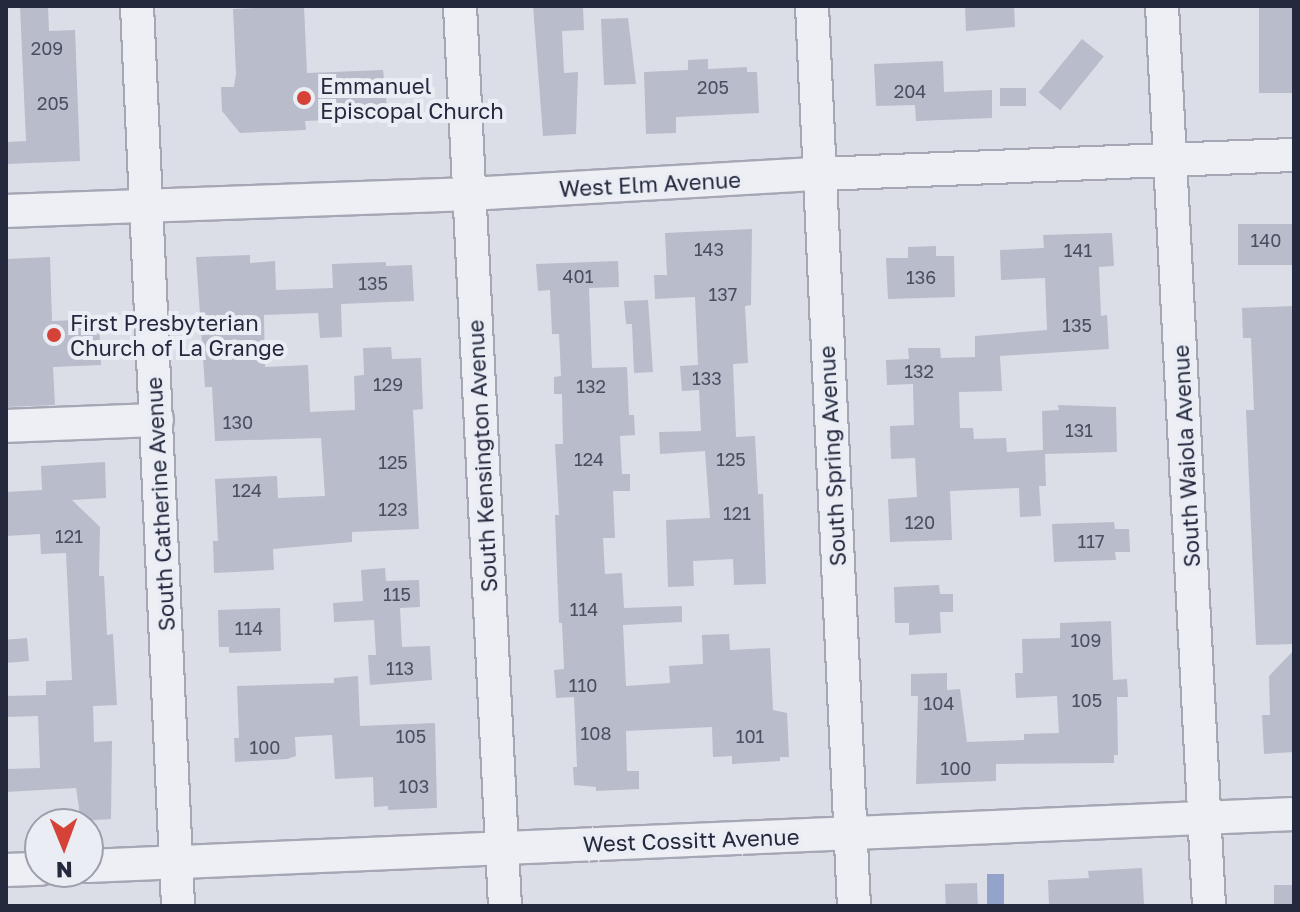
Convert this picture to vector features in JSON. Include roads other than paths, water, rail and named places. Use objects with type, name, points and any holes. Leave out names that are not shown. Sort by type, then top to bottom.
[{"type":"street","name":"South Catherine Avenue","points":[[137,6],[178,906]]},
{"type":"street","name":"South Kensington Avenue","points":[[460,6],[505,906]]},
{"type":"street","name":"South Spring Avenue","points":[[812,6],[854,906]]},
{"type":"street","name":"South Waiola Avenue","points":[[1162,6],[1209,906]]},
{"type":"street","name":"West Elm Avenue","points":[[6,211],[146,203],[468,194],[819,174],[1294,155]]},
{"type":"street","points":[[6,426],[157,420]]},
{"type":"street","name":"West Cossitt Avenue","points":[[104,865],[1294,814]]},
{"type":"water","points":[[987,874],[1004,874],[1004,906],[987,906]]},
{"type":"place","name":"Emmanuel Episcopal Church","points":[[304,98]]},
{"type":"place","name":"First Presbyterian Church of La Grange","points":[[54,335]]}]
